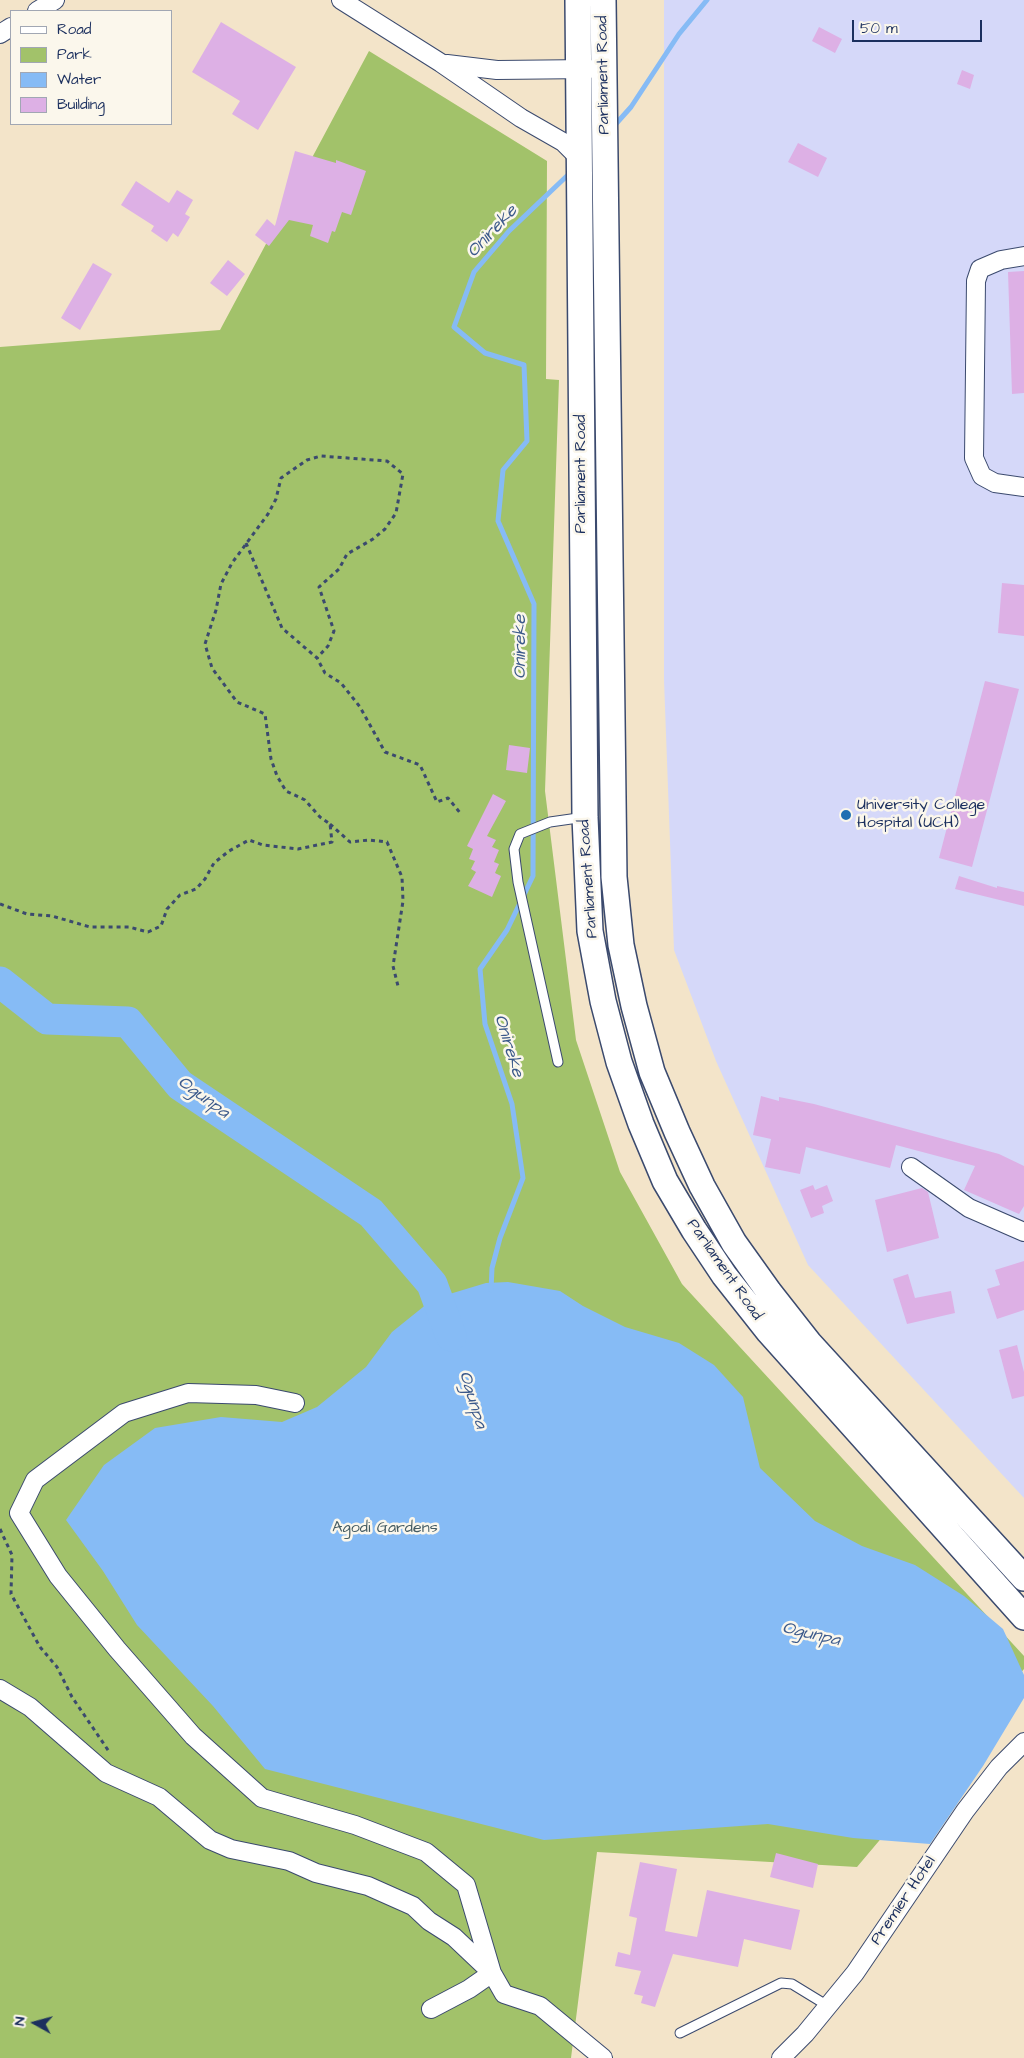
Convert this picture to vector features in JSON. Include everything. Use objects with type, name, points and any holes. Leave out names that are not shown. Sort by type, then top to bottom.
[{"type":"main road","name":"Parliament Road","points":[[578,0],[585,817],[590,931],[603,1001],[622,1070],[641,1124],[666,1181],[694,1230],[724,1275],[769,1332],[1024,1617]]},
{"type":"main road","name":"Parliament Road","points":[[603,0],[614,877],[621,945],[634,1006],[652,1072],[702,1186],[734,1243],[769,1292],[809,1342],[1024,1578]]},
{"type":"street","points":[[39,10],[55,0]]},
{"type":"street","points":[[341,0],[441,63],[521,118],[563,142],[579,160]]},
{"type":"street","points":[[441,63],[497,70],[604,69]]},
{"type":"street","points":[[1024,256],[1001,260],[980,268],[976,281],[974,374],[974,458],[982,476],[995,483],[1024,487]]},
{"type":"street","points":[[911,1167],[969,1208],[1024,1232]]},
{"type":"street","points":[[296,1403],[256,1395],[188,1393],[124,1413],[35,1480],[19,1513],[58,1576],[117,1649],[193,1736],[262,1798],[355,1825],[426,1852],[466,1885],[492,1973],[504,1994],[540,2006],[603,2058]]},
{"type":"street","points":[[0,1688],[30,1708],[106,1774],[159,1796],[210,1840],[231,1849],[300,1865],[316,1873],[368,1886],[413,1906],[429,1920],[454,1937],[492,1973]]},
{"type":"street","name":"Premier Hotel","points":[[782,2058],[854,1973],[965,1811],[999,1767],[1024,1742]]},
{"type":"street","points":[[431,2009],[469,1989],[492,1973]]},
{"type":"lane","points":[[558,1062],[518,882],[514,848],[520,834],[550,822],[585,817]]},
{"type":"lane","points":[[680,2033],[781,1983],[792,1984],[828,2006]]},
{"type":"path","points":[[317,658],[328,646],[334,631],[318,587],[340,569],[347,554],[373,539],[385,529],[396,513],[403,474],[387,461],[321,456],[307,460],[281,478],[276,499],[268,514],[246,542],[221,584],[216,610],[205,644],[212,668],[237,702],[266,714],[271,759],[286,791],[305,800],[320,817],[350,842],[369,840],[387,842],[402,877],[403,901],[393,966],[398,986]]},
{"type":"path","points":[[246,542],[282,628],[317,658],[325,673],[341,683],[360,707],[385,752],[420,765],[437,802],[448,798],[462,814]]},
{"type":"path","points":[[0,904],[27,914],[52,916],[90,927],[129,927],[148,932],[161,926],[167,909],[180,895],[196,889],[205,879],[214,863],[229,851],[249,840],[263,845],[298,849],[332,842],[330,824]]},
{"type":"path","points":[[0,1529],[12,1555],[11,1594],[40,1647],[56,1667],[89,1725],[109,1750],[117,1778]]},
{"type":"shaded area","name":"University College Hospital (UCH)","points":[[664,0],[1024,0],[1024,1498],[808,1265],[716,1061],[674,950],[664,680]]},
{"type":"green space","name":"Agodi Gardens","points":[[369,51],[547,161],[546,379],[559,380],[545,791],[576,1040],[620,1172],[682,1284],[1024,1656],[1024,1669],[857,1867],[597,1852],[571,2058],[0,2058],[0,347],[220,330]]},
{"type":"water","points":[[508,1282],[560,1291],[583,1306],[625,1327],[679,1343],[714,1365],[743,1397],[760,1468],[815,1521],[862,1546],[915,1565],[964,1596],[1003,1629],[1024,1675],[1024,1698],[983,1766],[930,1844],[853,1838],[768,1824],[544,1840],[265,1769],[213,1706],[137,1625],[103,1571],[66,1520],[104,1465],[155,1428],[221,1417],[282,1422],[317,1407],[366,1367],[392,1332],[433,1299],[486,1283]]},
{"type":"building","points":[[221,22],[296,67],[258,130],[232,114],[240,101],[192,72]]},
{"type":"building","points":[[819,27],[842,39],[835,53],[812,41]]},
{"type":"building","points":[[962,70],[974,75],[970,89],[957,84]]},
{"type":"building","points":[[798,143],[827,158],[818,177],[788,162]]},
{"type":"building","points":[[295,151],[336,163],[336,160],[366,171],[351,215],[342,212],[335,232],[332,231],[328,243],[310,236],[313,225],[289,220],[269,246],[255,235],[267,219],[275,226]]},
{"type":"building","points":[[136,181],[169,203],[177,190],[193,200],[185,214],[190,217],[178,237],[173,233],[167,242],[151,231],[154,226],[121,205]]},
{"type":"building","points":[[228,260],[245,274],[227,296],[210,283]]},
{"type":"building","points":[[93,263],[112,274],[80,330],[61,318]]},
{"type":"building","points":[[1024,271],[1024,393],[1012,394],[1008,272]]},
{"type":"building","points":[[1002,583],[1024,585],[1024,636],[998,633]]},
{"type":"building","points":[[985,681],[1019,689],[972,867],[939,858]]},
{"type":"building","points":[[509,745],[530,748],[527,773],[506,770]]},
{"type":"building","points":[[493,794],[506,801],[487,836],[496,840],[492,847],[499,850],[494,862],[499,864],[495,873],[501,876],[492,897],[468,886],[476,872],[471,869],[475,861],[469,859],[473,849],[467,846]]},
{"type":"building","points":[[959,876],[997,888],[997,886],[1024,892],[1024,906],[955,889]]},
{"type":"building","points":[[761,1096],[779,1101],[779,1097],[814,1104],[999,1154],[1024,1166],[1024,1206],[1019,1214],[964,1190],[975,1166],[896,1145],[890,1168],[806,1147],[800,1174],[765,1167],[771,1139],[753,1135]]},
{"type":"building","points":[[813,1185],[815,1190],[827,1185],[833,1201],[822,1206],[824,1213],[811,1218],[800,1190]]},
{"type":"building","points":[[922,1188],[928,1192],[939,1238],[887,1252],[875,1200]]},
{"type":"building","points":[[1024,1261],[1024,1310],[997,1319],[987,1289],[1000,1285],[995,1270]]},
{"type":"building","points":[[908,1274],[915,1298],[951,1291],[955,1313],[907,1324],[893,1279]]},
{"type":"building","points":[[1017,1345],[1024,1372],[1024,1396],[1012,1399],[999,1350]]},
{"type":"building","points":[[776,1853],[818,1864],[813,1888],[770,1877]]},
{"type":"building","points":[[640,1862],[677,1869],[665,1931],[697,1937],[707,1890],[800,1910],[791,1950],[744,1939],[738,1967],[673,1954],[655,2007],[641,2003],[643,1996],[634,1994],[641,1971],[615,1966],[618,1952],[630,1955],[637,1918],[629,1916]]},
{"type":"waterway","name":"Onireke","points":[[614,126],[631,107],[679,34],[707,0]]},
{"type":"waterway","name":"Onireke","points":[[491,1290],[492,1268],[500,1238],[523,1178],[512,1104],[485,1024],[480,969],[507,930],[533,876],[534,604],[498,521],[503,470],[527,441],[524,365],[485,353],[454,327],[474,272],[509,231],[570,173]]},
{"type":"waterway","name":"Ogunpa","points":[[0,982],[47,1019],[128,1022],[180,1085],[371,1213],[432,1284],[451,1336]]},
{"type":"place","name":"University College Hospital (UCH)","points":[[846,815]]}]
